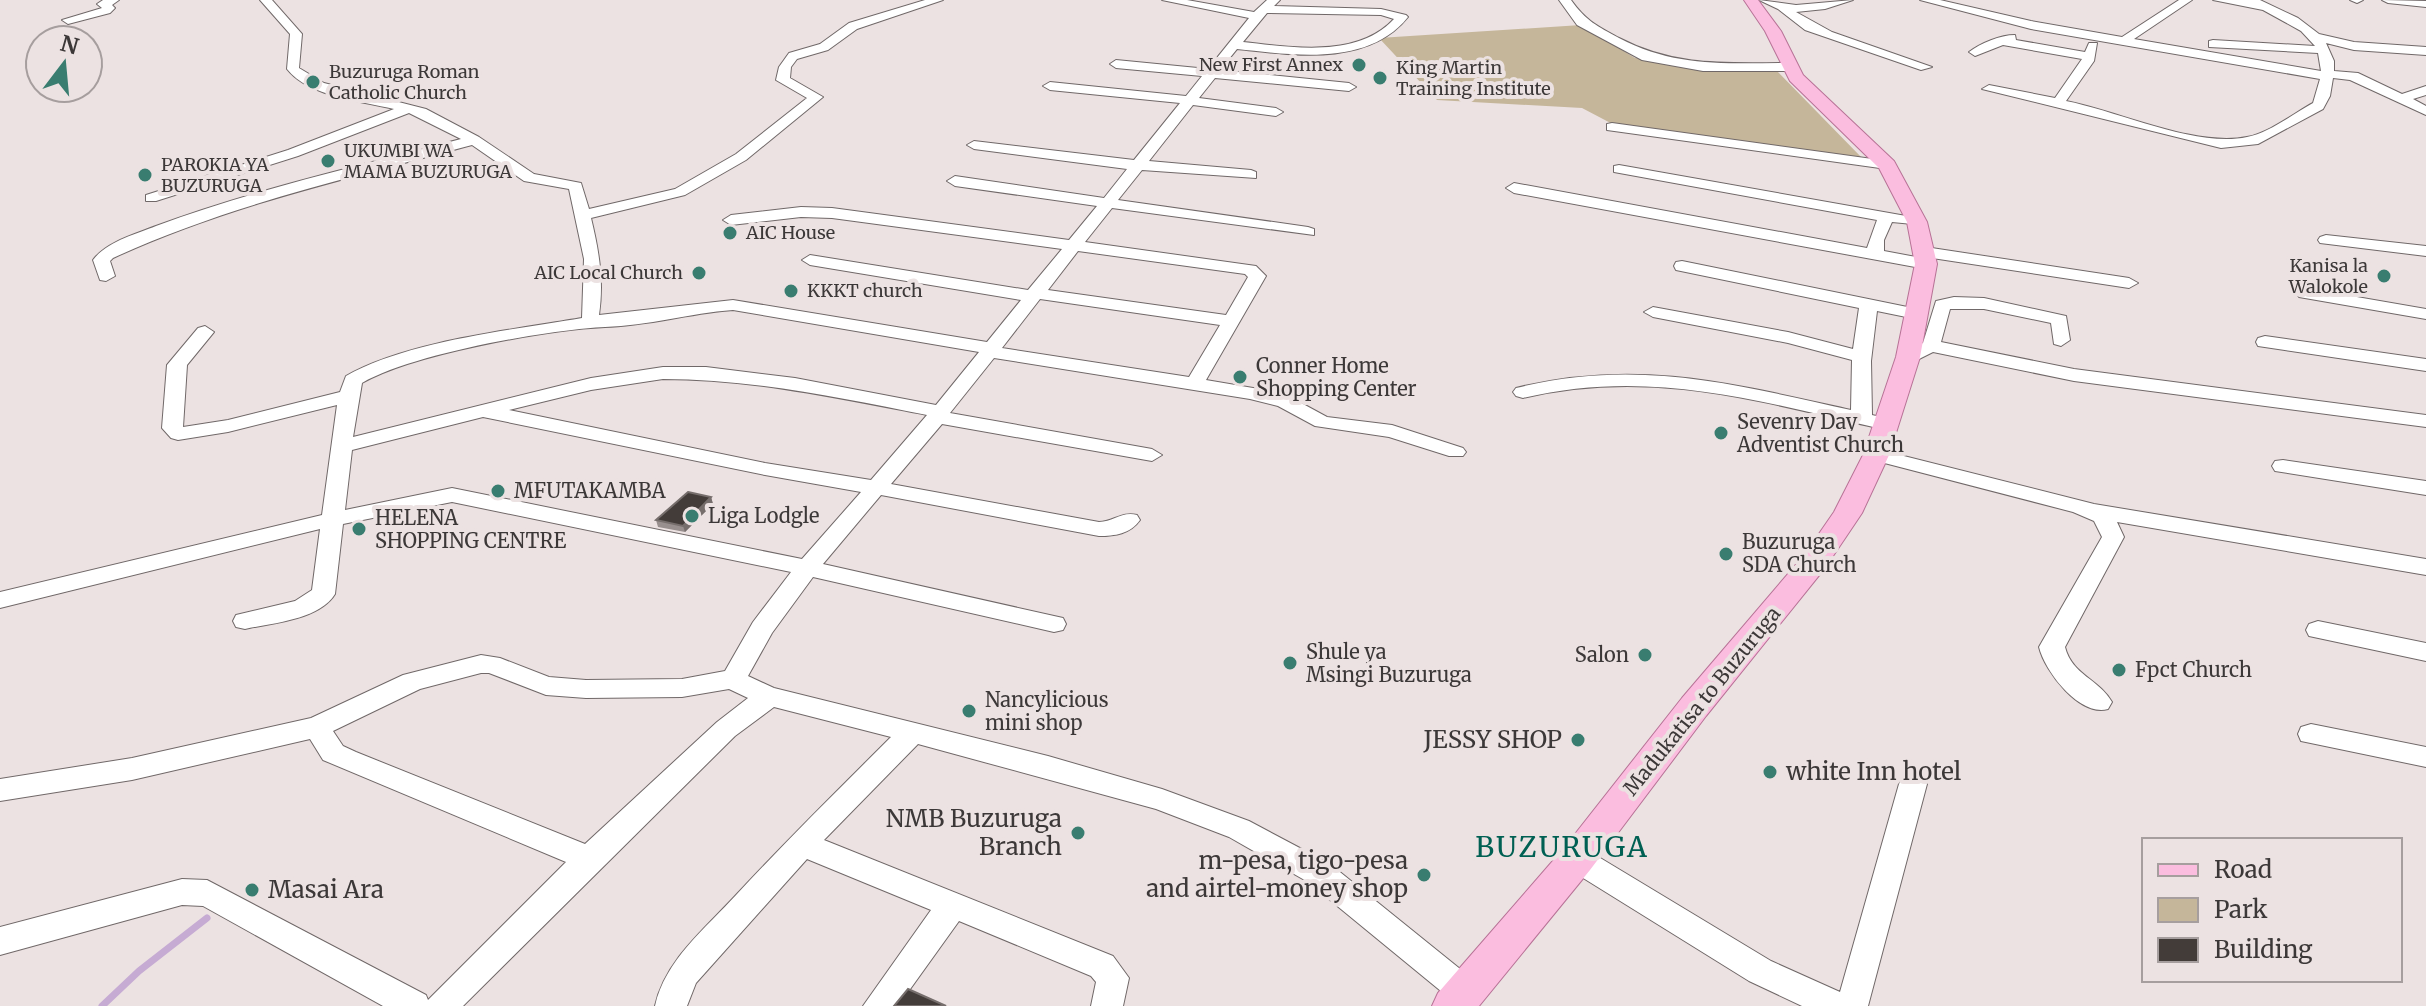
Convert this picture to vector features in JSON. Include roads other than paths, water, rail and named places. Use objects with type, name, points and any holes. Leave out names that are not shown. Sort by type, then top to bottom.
[{"type":"main road","name":"Madukatisa to Buzuruga","points":[[1458,998],[1577,859],[1694,707],[1815,561],[1848,513],[1876,455],[1874,422],[1919,351],[1916,314],[1923,289],[1925,258],[1917,222],[1887,165],[1815,99],[1790,67],[1775,35],[1751,0]]},
{"type":"street","points":[[68,20],[106,11],[109,8],[103,4],[113,0]]},
{"type":"street","points":[[266,0],[296,34],[293,69],[300,77],[319,86],[410,108],[474,140],[529,178],[576,186],[594,275],[590,316],[595,321]]},
{"type":"street","points":[[582,215],[680,192],[741,157],[816,97],[783,80],[785,67],[793,56],[824,47],[853,26],[937,0]]},
{"type":"street","points":[[1168,0],[1265,9],[1381,12],[1402,17],[1383,35],[1329,52],[1235,45]]},
{"type":"street","points":[[1565,0],[1581,22],[1646,57],[1703,67],[1790,67]]},
{"type":"street","points":[[1765,0],[1828,35],[1926,67]]},
{"type":"street","points":[[1784,9],[1810,8],[1847,0]]},
{"type":"street","points":[[1926,0],[2094,37],[2328,75],[2353,76],[2426,111]]},
{"type":"street","points":[[2124,42],[2135,31],[2168,15],[2186,0]]},
{"type":"street","points":[[1989,89],[2058,103],[2171,134],[2233,144],[2264,136],[2311,112],[2324,97],[2328,75],[2329,63],[2320,43],[2292,20],[2254,1],[2219,0]]},
{"type":"street","points":[[2388,0],[2426,4]]},
{"type":"street","points":[[1972,10],[1994,1]]},
{"type":"street","points":[[733,679],[762,628],[807,568],[939,415],[1071,246],[1265,9]]},
{"type":"street","points":[[1975,52],[2015,36],[2031,25]]},
{"type":"street","points":[[2058,103],[2090,57],[2094,37]]},
{"type":"street","points":[[1999,41],[2090,57]]},
{"type":"street","points":[[2191,53],[2205,44],[2294,50],[2320,43],[2426,51]]},
{"type":"street","points":[[1116,64],[1213,71],[1349,87]]},
{"type":"street","points":[[1050,86],[1276,112]]},
{"type":"street","points":[[2399,100],[2426,90]]},
{"type":"street","points":[[151,198],[293,153],[410,108]]},
{"type":"street","points":[[1612,127],[1887,165]]},
{"type":"street","points":[[106,276],[101,260],[103,256],[185,223],[321,180],[474,140]]},
{"type":"street","points":[[974,145],[1139,166],[1251,175]]},
{"type":"street","points":[[1619,169],[1917,222]]},
{"type":"street","points":[[955,181],[1308,232]]},
{"type":"street","points":[[1514,188],[1875,255],[1925,258],[2129,283]]},
{"type":"street","points":[[731,220],[801,212],[832,213],[1250,270],[1257,276],[1195,383]]},
{"type":"street","points":[[1875,255],[1876,240],[1887,216]]},
{"type":"street","points":[[2326,240],[2426,251]]},
{"type":"street","points":[[810,260],[1232,321]]},
{"type":"street","points":[[1682,266],[1916,314]]},
{"type":"street","points":[[2305,293],[2426,314]]},
{"type":"street","points":[[2061,340],[2060,320],[1972,303],[1949,302],[1942,305],[1919,351],[2074,375],[2426,421]]},
{"type":"street","points":[[1523,392],[1551,383],[1580,379],[1645,380],[1721,389],[1874,422],[1860,356],[1869,304]]},
{"type":"street","points":[[245,621],[294,610],[323,594],[353,380],[379,365],[477,342],[695,307],[733,305],[1195,383],[1273,398],[1322,422],[1392,431],[1456,452]]},
{"type":"street","points":[[1653,312],[1800,340],[1860,356]]},
{"type":"street","points":[[205,332],[200,342],[178,361],[175,371],[177,411],[172,428],[178,434],[228,426],[349,396]]},
{"type":"street","points":[[2265,342],[2426,365]]},
{"type":"street","points":[[342,446],[591,384],[684,372],[795,384],[1152,455]]},
{"type":"street","points":[[483,411],[876,489],[1019,512],[1099,529],[1114,529],[1129,520]]},
{"type":"street","points":[[1876,455],[2088,511],[2426,567]]},
{"type":"street","points":[[2283,466],[2426,488]]},
{"type":"street","points":[[0,600],[333,519],[452,495],[807,568],[1054,624]]},
{"type":"street","points":[[2088,511],[2103,517],[2113,537],[2052,647],[2061,672],[2099,702]]},
{"type":"street","points":[[2318,630],[2426,652]]},
{"type":"street","points":[[0,790],[132,769],[317,727],[412,682],[481,664],[491,664],[546,686],[586,689],[669,689],[733,679],[770,696],[1162,800],[1239,829],[1319,873],[1458,998]]},
{"type":"street","points":[[441,1006],[726,729],[770,696]]},
{"type":"street","points":[[317,727],[333,753],[589,859]]},
{"type":"street","points":[[671,1006],[674,992],[685,973],[802,844],[913,732]]},
{"type":"street","points":[[2311,734],[2426,757]]},
{"type":"street","points":[[1852,1006],[1913,784]]},
{"type":"street","points":[[802,844],[1102,966],[1113,978],[1107,1006]]},
{"type":"street","points":[[1577,859],[1760,971],[1836,1006]]},
{"type":"street","points":[[0,941],[182,892],[207,893],[414,1006]]},
{"type":"street","points":[[879,1006],[953,905]]},
{"type":"waterway","points":[[102,1006],[139,971],[207,918]]},
{"type":"place","name":"New First Annex","points":[[1359,65]]},
{"type":"place","name":"King Martin Training Institute","points":[[1380,78]]},
{"type":"place","name":"Buzuruga Roman Catholic Church","points":[[313,82]]},
{"type":"place","name":"UKUMBI WA MAMA BUZURUGA","points":[[328,161]]},
{"type":"place","name":"PAROKIA YA BUZURUGA","points":[[145,175]]},
{"type":"place","name":"AIC House","points":[[730,233]]},
{"type":"place","name":"AIC Local Church","points":[[699,273]]},
{"type":"place","name":"Kanisa la Walokole","points":[[2384,276]]},
{"type":"place","name":"KKKT church","points":[[791,291]]},
{"type":"place","name":"Conner Home Shopping Center","points":[[1240,377]]},
{"type":"place","name":"Sevenry Day Adventist Church","points":[[1721,433]]},
{"type":"place","name":"MFUTAKAMBA","points":[[498,491]]},
{"type":"place","name":"Liga Lodgle","points":[[692,516]]},
{"type":"place","name":"HELENA SHOPPING CENTRE","points":[[359,529]]},
{"type":"place","name":"Buzuruga SDA Church","points":[[1726,554]]},
{"type":"place","name":"Salon","points":[[1645,655]]},
{"type":"place","name":"Shule ya Msingi Buzuruga","points":[[1290,663]]},
{"type":"place","name":"Fpct Church","points":[[2119,670]]},
{"type":"place","name":"Nancylicious mini shop","points":[[969,711]]},
{"type":"place","name":"JESSY SHOP","points":[[1578,740]]},
{"type":"place","name":"white Inn hotel","points":[[1770,772]]},
{"type":"place","name":"NMB Buzuruga Branch","points":[[1078,833]]},
{"type":"place","name":"m-pesa, tigo-pesa and airtel-money shop","points":[[1424,875]]},
{"type":"place","name":"Masai Ara","points":[[252,890]]},
{"type":"district","name":"BUZURUGA","points":[[1562,847]]}]
